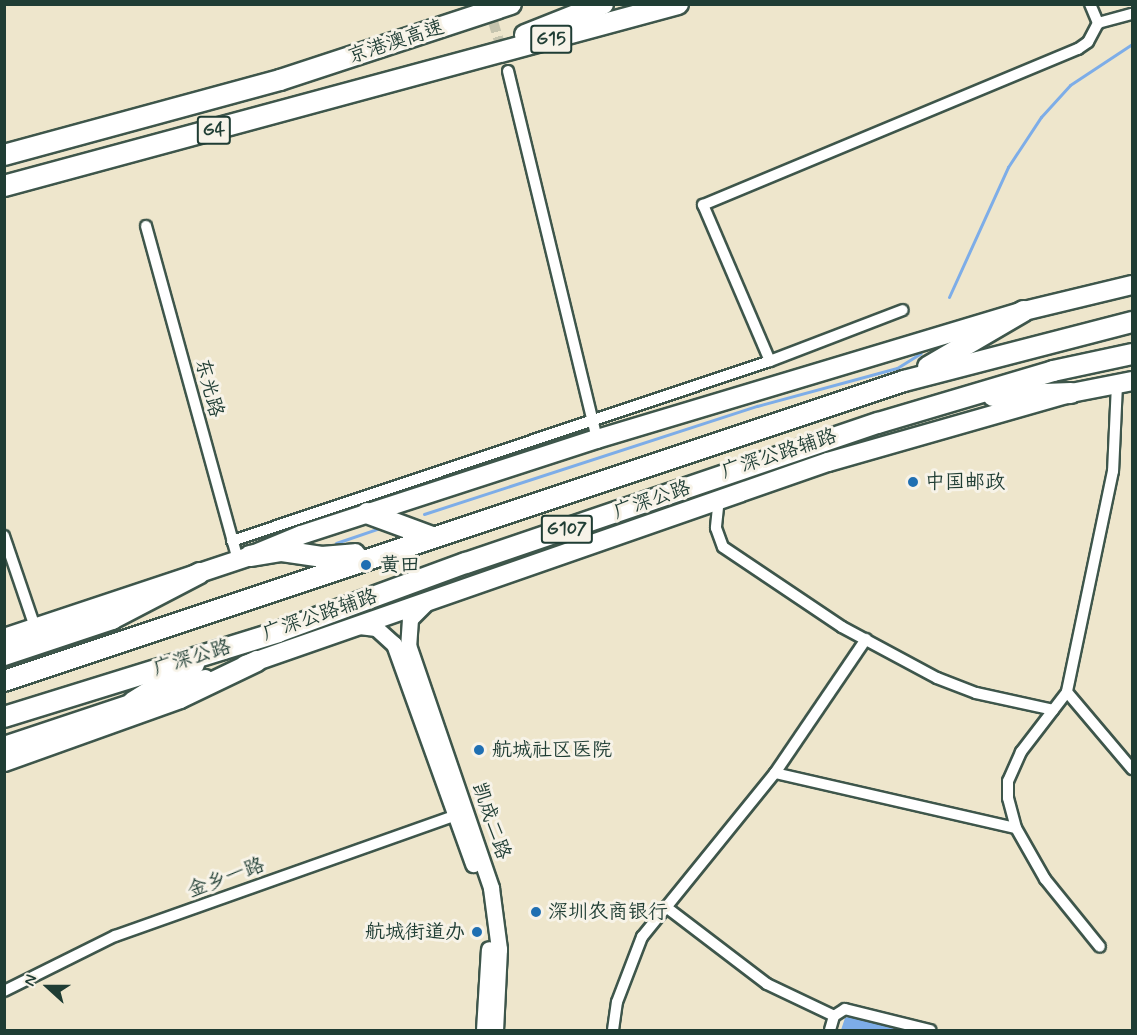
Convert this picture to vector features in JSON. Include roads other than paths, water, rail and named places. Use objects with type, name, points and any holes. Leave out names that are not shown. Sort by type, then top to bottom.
[{"type":"highway","points":[[280,80],[476,4]]},
{"type":"highway","name":"京港澳高速","points":[[280,80],[512,4]]},
{"type":"highway","name":"京港澳高速","points":[[424,74],[603,4]]},
{"type":"highway","name":"G15","points":[[424,74],[678,4]]},
{"type":"highway","name":"G4","points":[[4,186],[424,74]]},
{"type":"highway","name":"G4","points":[[4,155],[280,80]]},
{"type":"highway","points":[[904,381],[1024,310]]},
{"type":"highway","name":"广深公路","points":[[4,681],[904,381],[1132,322]]},
{"type":"highway","name":"广深公路","points":[[4,717],[216,651],[957,397],[1132,354]]},
{"type":"highway","points":[[957,397],[1071,393]]},
{"type":"highway","points":[[367,513],[432,537]]},
{"type":"highway","points":[[244,558],[282,551],[331,557],[402,547]]},
{"type":"highway","points":[[4,655],[111,619],[200,573]]},
{"type":"highway","points":[[133,702],[216,651]]},
{"type":"highway","points":[[4,761],[180,698],[257,661]]},
{"type":"main road","points":[[4,638],[244,558],[595,430],[1024,310],[1132,285]]},
{"type":"main road","name":"广深公路辅路","points":[[4,746],[426,603],[719,498],[936,429],[1071,393],[1125,382]]},
{"type":"street","points":[[1090,4],[1098,23]]},
{"type":"street","points":[[770,361],[703,205],[1078,49],[1088,42],[1098,23],[1132,14]]},
{"type":"street","points":[[508,71],[595,430]]},
{"type":"street","name":"东光路","points":[[146,226],[232,541],[244,558]]},
{"type":"street","points":[[232,541],[595,430],[903,310]]},
{"type":"street","points":[[1100,947],[1045,879],[1016,828],[1008,781],[1021,752],[1067,692],[1113,471],[1125,382]]},
{"type":"street","points":[[719,498],[718,538],[732,555],[866,639],[937,678],[976,693],[1053,710]]},
{"type":"street","points":[[4,537],[35,627]]},
{"type":"street","name":"凯成二路","points":[[426,603],[410,619],[408,645],[461,814],[488,929],[484,1030]]},
{"type":"street","name":"凯成二路","points":[[359,626],[376,628],[394,644],[461,814],[495,910],[499,969],[495,1030]]},
{"type":"street","points":[[613,1030],[627,968],[642,937],[775,773],[866,639]]},
{"type":"street","points":[[1067,692],[1132,769]]},
{"type":"street","points":[[775,773],[1016,828]]},
{"type":"street","name":"金乡一路","points":[[4,992],[115,936],[461,814]]},
{"type":"street","points":[[666,907],[767,984],[834,1016]]},
{"type":"street","points":[[830,1030],[834,1016],[845,1009],[930,1030]]},
{"type":"water","points":[[851,1016],[901,1030],[841,1030],[845,1018]]},
{"type":"waterway","points":[[949,297],[1008,167],[1041,117],[1070,85],[1132,44]]},
{"type":"waterway","points":[[424,514],[757,406],[897,368],[921,353]]},
{"type":"waterway","points":[[336,543],[380,528]]},
{"type":"tunnel","points":[[489,8],[508,71]]},
{"type":"place","name":"中国邮政","points":[[913,482]]},
{"type":"place","name":"黄田","points":[[366,565]]},
{"type":"place","name":"航城社区医院","points":[[479,750]]},
{"type":"place","name":"深圳农商银行","points":[[536,912]]},
{"type":"place","name":"航城街道办","points":[[477,932]]}]
